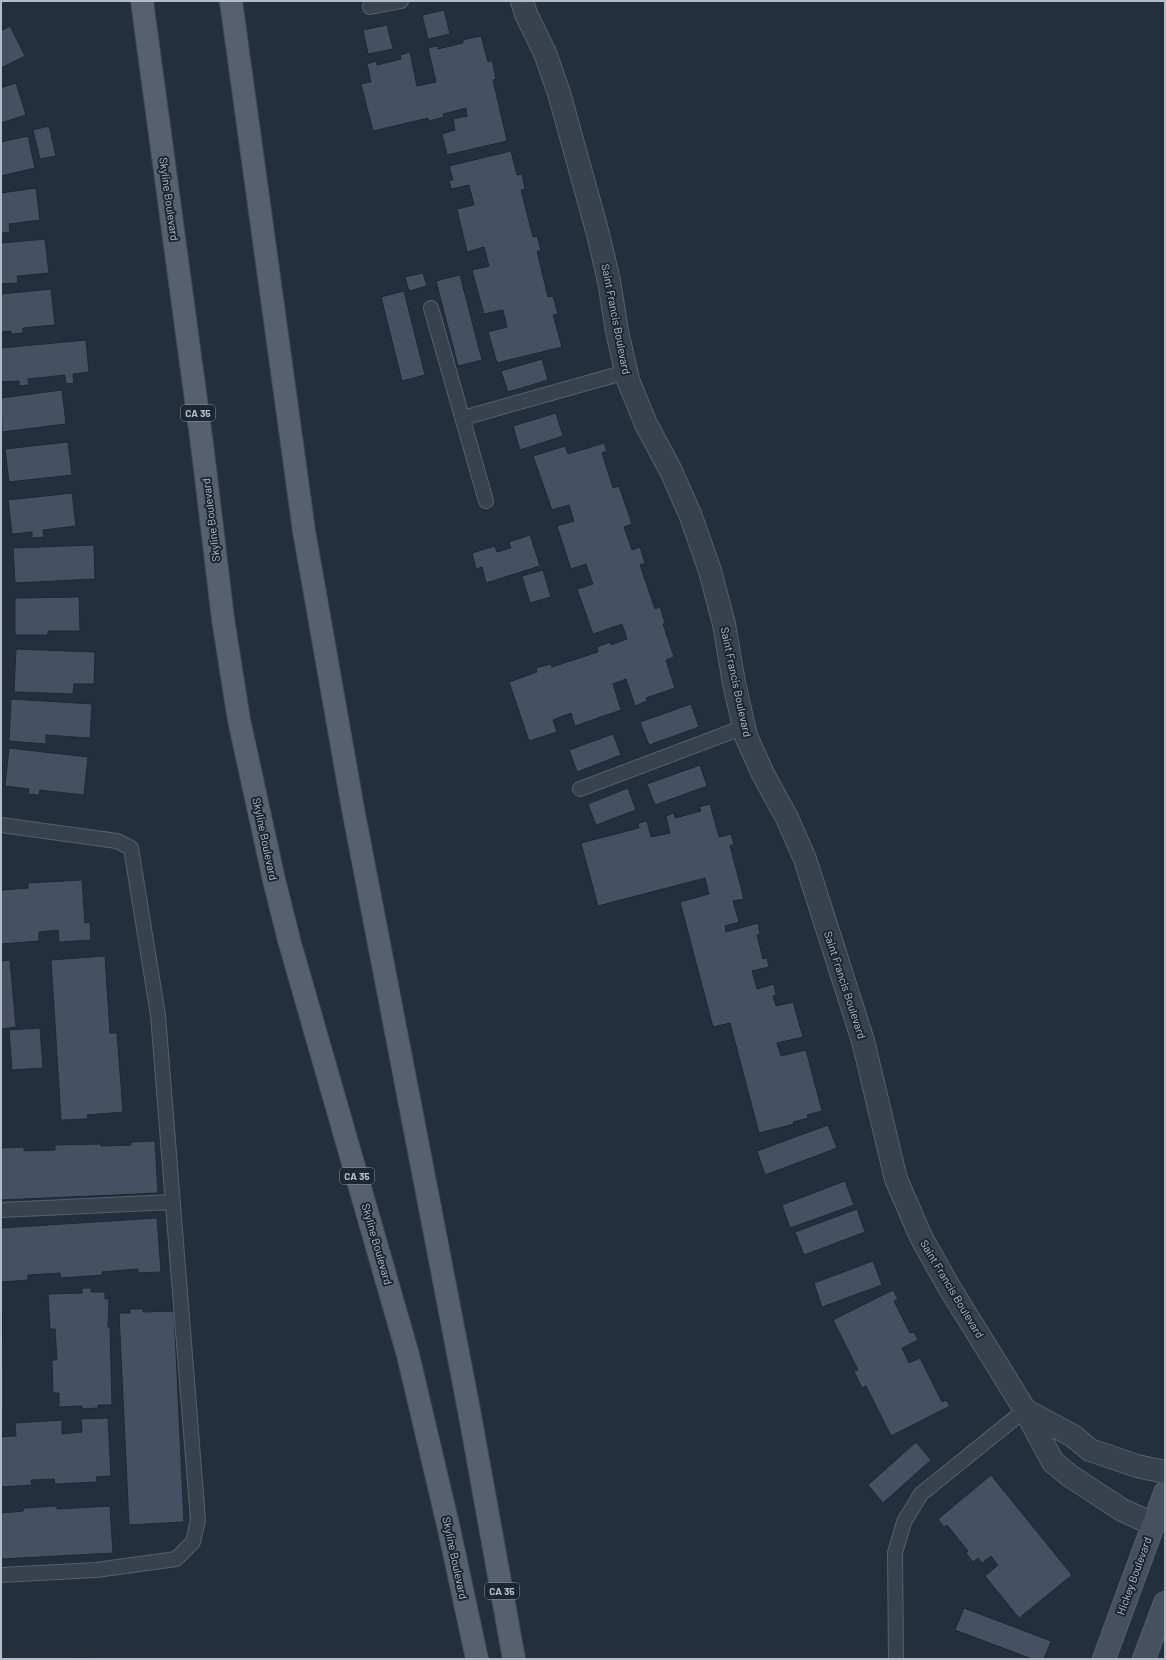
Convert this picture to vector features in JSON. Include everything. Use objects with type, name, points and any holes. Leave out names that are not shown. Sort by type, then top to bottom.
[{"type":"main road","name":"Skyline Boulevard","points":[[142,1],[202,444],[223,619],[239,720],[274,880],[289,940],[408,1355],[449,1529],[477,1659]]},
{"type":"main road","name":"CA 35","points":[[231,1],[308,554],[353,809],[469,1410],[514,1659]]},
{"type":"main road","name":"Hickey Boulevard","points":[[1104,1659],[1159,1519],[1165,1493]]},
{"type":"main road","points":[[1144,1659],[1165,1603]]},
{"type":"street","name":"Saint Francis Boulevard","points":[[522,1],[526,14],[545,53],[561,100],[600,242],[628,380],[646,424],[671,471],[690,514],[710,571],[724,624],[746,736],[763,774],[787,818],[805,859],[863,1041],[896,1179],[921,1237],[949,1287],[1025,1410],[1053,1462],[1070,1476],[1122,1510],[1159,1519]]},
{"type":"street","name":"Saint Francis Boulevard","points":[[1025,1410],[1073,1436],[1090,1450],[1136,1466],[1165,1472]]},
{"type":"lane","points":[[370,7],[401,1]]},
{"type":"lane","points":[[431,308],[486,501]]},
{"type":"lane","points":[[463,418],[626,372]]},
{"type":"lane","points":[[580,790],[744,727]]},
{"type":"lane","points":[[1,825],[117,841],[131,848],[158,1014],[198,1520],[193,1542],[176,1560],[96,1570],[1,1575]]},
{"type":"lane","points":[[1,1210],[172,1202]]},
{"type":"lane","points":[[896,1659],[895,1553],[904,1522],[921,1494],[1025,1410]]},
{"type":"building","points":[[444,10],[450,34],[428,39],[422,15]]},
{"type":"building","points":[[387,25],[393,49],[368,54],[363,30]]},
{"type":"building","points":[[10,26],[25,56],[1,68],[1,31]]},
{"type":"building","points":[[481,36],[488,62],[492,60],[496,79],[493,80],[507,141],[447,155],[442,134],[455,130],[453,119],[467,116],[466,108],[443,114],[444,117],[429,121],[428,118],[373,131],[361,84],[371,82],[367,64],[376,61],[377,65],[401,59],[400,55],[410,52],[417,86],[436,82],[428,48],[438,46],[438,49],[463,43],[463,40]]},
{"type":"building","points":[[16,83],[26,115],[1,123],[1,88]]},
{"type":"building","points":[[49,126],[56,156],[40,159],[33,130]]},
{"type":"building","points":[[28,136],[35,168],[1,176],[1,142]]},
{"type":"building","points":[[511,151],[517,175],[522,174],[525,189],[521,190],[533,237],[537,236],[541,251],[537,251],[548,297],[553,296],[558,314],[553,315],[562,347],[497,363],[488,332],[507,327],[503,310],[484,314],[472,270],[489,266],[484,247],[467,252],[457,209],[474,205],[469,185],[451,189],[449,180],[453,180],[449,166]]},
{"type":"building","points":[[36,188],[40,220],[9,224],[10,232],[1,233],[1,193]]},
{"type":"building","points":[[45,239],[49,273],[17,276],[18,283],[1,284],[1,243]]},
{"type":"building","points":[[423,273],[427,286],[409,291],[405,277]]},
{"type":"building","points":[[460,275],[482,360],[458,366],[436,281]]},
{"type":"building","points":[[51,289],[55,325],[23,328],[23,333],[11,334],[11,331],[1,332],[1,294]]},
{"type":"building","points":[[404,291],[425,375],[402,381],[381,297]]},
{"type":"building","points":[[86,340],[89,372],[73,374],[74,383],[66,384],[65,375],[28,379],[29,385],[19,386],[19,381],[1,382],[1,348]]},
{"type":"building","points":[[542,359],[548,380],[508,392],[501,371]]},
{"type":"building","points":[[62,390],[66,424],[2,432],[1,398]]},
{"type":"building","points":[[556,413],[563,436],[520,450],[513,426]]},
{"type":"building","points":[[68,442],[72,475],[9,482],[5,449]]},
{"type":"building","points":[[604,443],[607,451],[602,453],[613,488],[619,486],[632,524],[624,527],[632,550],[640,547],[645,563],[640,565],[655,609],[660,607],[665,623],[663,624],[674,657],[666,660],[675,688],[646,698],[647,701],[635,706],[626,679],[613,684],[621,710],[575,726],[571,713],[553,720],[557,732],[529,741],[509,682],[537,672],[536,668],[551,664],[552,667],[598,652],[597,647],[610,642],[611,645],[627,639],[622,624],[593,634],[577,589],[593,584],[586,564],[571,569],[557,526],[574,521],[569,505],[552,510],[533,456],[565,446],[568,454]]},
{"type":"building","points":[[72,493],[76,526],[43,530],[44,537],[32,538],[32,532],[12,534],[8,500]]},
{"type":"building","points":[[530,535],[540,566],[486,583],[482,567],[476,569],[472,553],[495,546],[497,552],[511,548],[509,542]]},
{"type":"building","points":[[94,545],[95,579],[15,583],[13,548]]},
{"type":"building","points":[[543,570],[551,597],[530,603],[522,576]]},
{"type":"building","points":[[79,597],[80,631],[48,631],[48,635],[15,635],[15,598]]},
{"type":"building","points":[[16,649],[95,652],[94,684],[74,684],[73,694],[14,692]]},
{"type":"building","points":[[11,699],[92,704],[90,738],[46,735],[46,744],[9,741]]},
{"type":"building","points":[[691,704],[699,727],[649,745],[640,722]]},
{"type":"building","points":[[613,734],[621,755],[577,772],[569,750]]},
{"type":"building","points":[[9,748],[88,757],[84,795],[40,790],[39,795],[28,794],[29,789],[5,786]]},
{"type":"building","points":[[700,765],[707,786],[655,805],[647,784]]},
{"type":"building","points":[[628,788],[636,810],[596,825],[588,804]]},
{"type":"building","points":[[710,804],[719,837],[731,834],[734,844],[730,846],[744,899],[733,901],[739,922],[725,926],[726,932],[758,923],[760,934],[757,935],[763,959],[767,958],[769,967],[752,971],[757,989],[774,984],[776,995],[773,996],[776,1006],[793,1002],[803,1037],[777,1043],[781,1056],[806,1050],[822,1111],[807,1115],[808,1118],[793,1122],[794,1124],[759,1133],[730,1023],[713,1027],[680,902],[709,894],[705,878],[598,906],[581,843],[639,828],[638,823],[647,821],[651,837],[670,833],[666,816],[674,813],[675,818],[701,811],[699,807]]},
{"type":"building","points":[[82,880],[85,923],[90,922],[91,940],[59,942],[58,930],[39,932],[39,941],[1,944],[1,886],[2,890],[28,888],[28,883]]},
{"type":"building","points":[[105,956],[110,1033],[117,1033],[123,1112],[87,1115],[88,1119],[61,1120],[51,960]]},
{"type":"building","points":[[10,960],[16,1027],[1,1029],[1,961]]},
{"type":"building","points":[[40,1028],[43,1068],[12,1070],[9,1030]]},
{"type":"building","points":[[828,1125],[837,1148],[765,1175],[757,1151]]},
{"type":"building","points":[[155,1141],[158,1193],[1,1200],[1,1148],[24,1147],[24,1151],[55,1150],[55,1145],[131,1145],[131,1142]]},
{"type":"building","points":[[845,1181],[854,1205],[790,1228],[782,1205]]},
{"type":"building","points":[[857,1209],[865,1232],[804,1255],[795,1232]]},
{"type":"building","points":[[157,1218],[161,1272],[138,1273],[138,1269],[102,1272],[102,1275],[61,1278],[60,1273],[28,1275],[28,1280],[1,1282],[1,1228]]},
{"type":"building","points":[[873,1261],[882,1285],[822,1307],[814,1283]]},
{"type":"building","points":[[82,1288],[91,1288],[91,1292],[105,1292],[105,1299],[109,1299],[108,1327],[110,1327],[112,1405],[98,1405],[98,1408],[82,1409],[82,1406],[59,1407],[59,1393],[53,1393],[52,1360],[57,1360],[55,1329],[50,1329],[48,1294],[82,1293]]},
{"type":"building","points":[[893,1290],[898,1299],[894,1301],[910,1333],[914,1332],[918,1340],[902,1348],[909,1363],[920,1358],[942,1402],[946,1400],[950,1406],[891,1436],[866,1386],[862,1388],[854,1371],[858,1370],[833,1320]]},
{"type":"building","points":[[130,1309],[143,1309],[143,1312],[174,1311],[184,1522],[129,1525],[119,1313],[130,1313]]},
{"type":"building","points":[[2,1310],[2,1342],[1,1342]]},
{"type":"building","points":[[1,1365],[3,1365],[3,1412],[1,1412]]},
{"type":"building","points":[[108,1418],[111,1476],[96,1477],[97,1482],[55,1484],[54,1479],[31,1480],[32,1485],[1,1487],[1,1437],[16,1436],[15,1423],[62,1420],[62,1434],[82,1432],[81,1419]]},
{"type":"building","points":[[916,1442],[931,1460],[883,1503],[868,1485]]},
{"type":"building","points":[[991,1475],[1072,1575],[1019,1618],[985,1576],[998,1565],[991,1556],[982,1563],[978,1558],[973,1562],[966,1553],[968,1551],[947,1525],[944,1527],[938,1519]]},
{"type":"building","points":[[57,1506],[57,1509],[110,1506],[113,1553],[1,1559],[1,1513],[23,1511],[24,1508]]},
{"type":"building","points":[[964,1608],[1051,1641],[1044,1659],[1032,1659],[955,1630]]},
{"type":"building","points":[[97,1657],[97,1659],[54,1659]]}]
